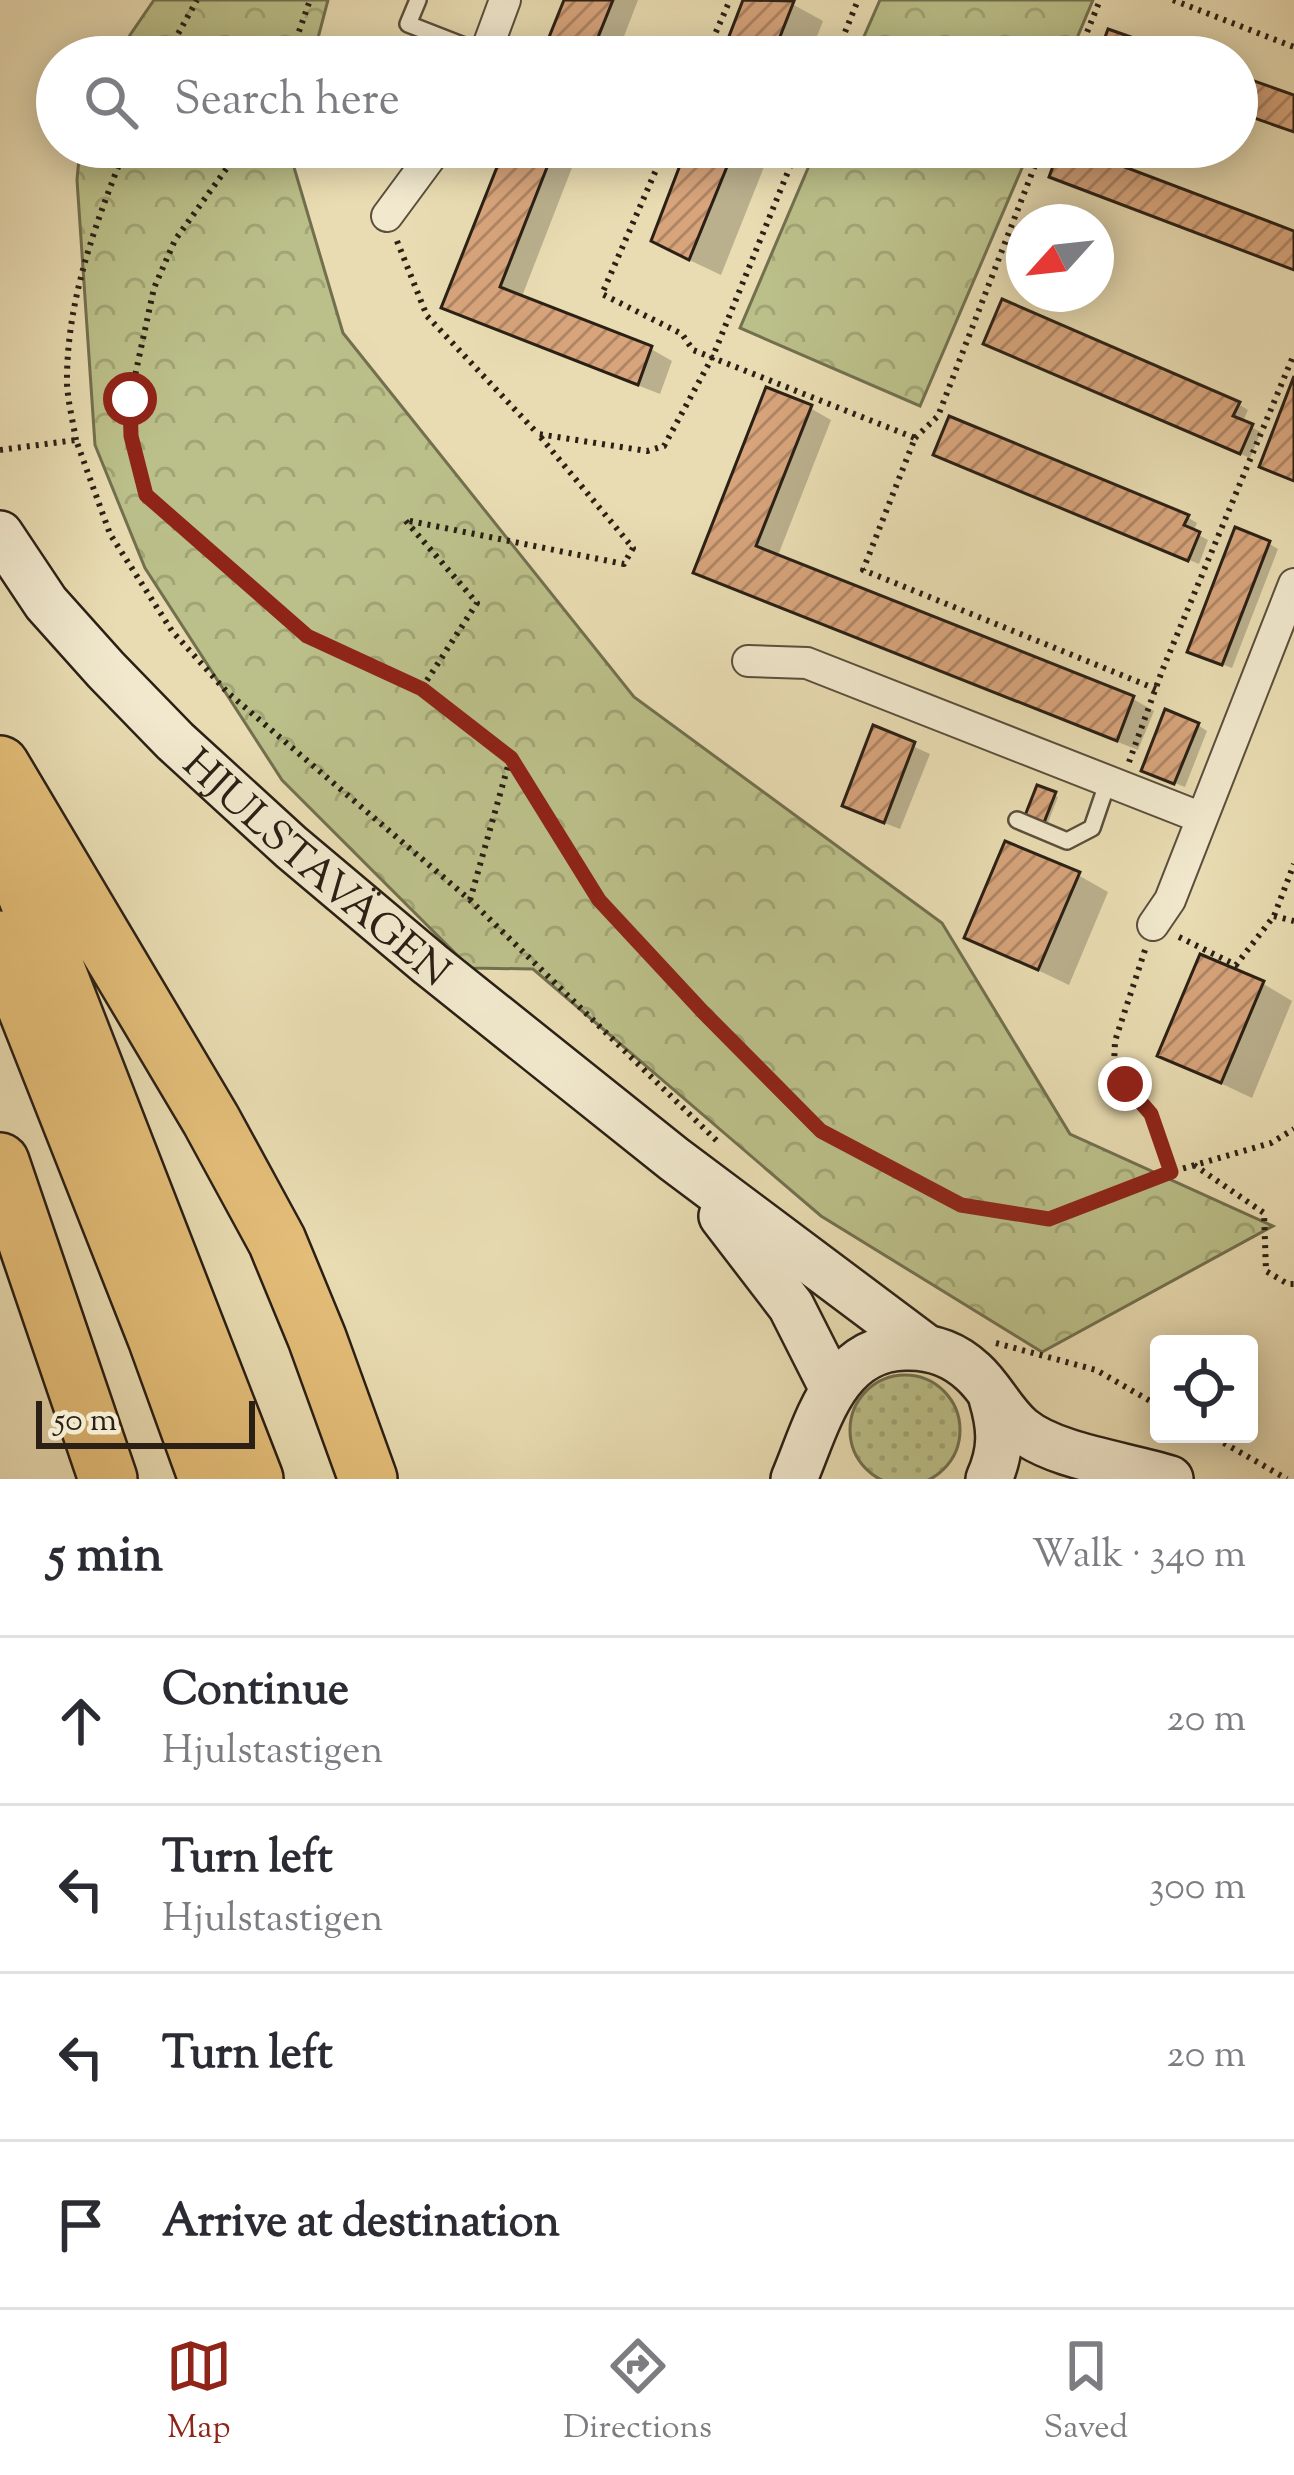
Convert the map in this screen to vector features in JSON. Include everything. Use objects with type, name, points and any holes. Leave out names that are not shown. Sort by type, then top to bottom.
[{"type":"highway","points":[[0,765],[211,1120],[277,1241],[368,1479]]},
{"type":"highway","points":[[0,826],[177,1331],[208,1479]]},
{"type":"highway","points":[[0,940],[177,1331],[254,1479]]},
{"type":"highway","points":[[0,1162],[108,1479]]},
{"type":"main road","name":"HJULSTAVÄGEN","points":[[0,534],[46,603],[191,756],[430,964],[674,1159],[926,1346],[953,1356],[976,1374],[1022,1430],[1054,1447],[1171,1479]]},
{"type":"main road","name":"HJULSTAVÄGEN","points":[[674,1159],[756,1256],[791,1306],[826,1402],[819,1451],[829,1479]]},
{"type":"main road","points":[[794,1479],[826,1402],[857,1362],[890,1347],[926,1346]]},
{"type":"main road","points":[[989,1479],[998,1459],[1001,1428],[992,1397]]},
{"type":"street","points":[[492,36],[505,0]]},
{"type":"street","points":[[387,216],[422,168]]},
{"type":"street","points":[[1153,925],[1170,900],[1294,584]]},
{"type":"street","points":[[748,661],[807,663],[1202,818]]},
{"type":"lane","points":[[418,0],[408,24],[437,36]]},
{"type":"lane","points":[[1017,820],[1067,842],[1092,828],[1114,784]]},
{"type":"path","points":[[177,36],[197,0]]},
{"type":"path","points":[[297,36],[310,0]]},
{"type":"path","points":[[714,36],[730,0]]},
{"type":"path","points":[[843,36],[858,0]]},
{"type":"path","points":[[1085,36],[1100,0]]},
{"type":"path","points":[[1173,0],[1294,47]]},
{"type":"path","points":[[117,168],[94,226],[77,295],[68,385],[76,440],[110,534],[172,631],[226,692],[470,900],[732,1156]]},
{"type":"path","points":[[227,168],[175,240],[154,288],[130,399],[131,436],[146,495],[307,636],[422,689],[511,758],[599,900],[821,1131],[961,1205],[1049,1219],[1171,1172],[1271,1143],[1294,1129]]},
{"type":"path","points":[[657,168],[602,295],[682,334],[694,350],[915,437]]},
{"type":"path","points":[[538,434],[647,451],[664,446],[713,356],[789,168]]},
{"type":"path","points":[[1034,168],[938,416],[915,437],[863,570],[1156,688]]},
{"type":"path","points":[[387,216],[427,316],[538,434],[633,548],[625,564],[405,520],[477,603],[422,689]]},
{"type":"path","points":[[1114,784],[1294,354]]},
{"type":"path","points":[[0,450],[76,440]]},
{"type":"path","points":[[470,900],[511,758]]},
{"type":"path","points":[[1171,1172],[1151,1114],[1114,1066],[1115,1041],[1153,925],[1236,965],[1274,916],[1294,864]]},
{"type":"path","points":[[1274,916],[1294,921]]},
{"type":"path","points":[[1194,1165],[1264,1213],[1266,1271],[1294,1284]]},
{"type":"path","points":[[989,1341],[1096,1370],[1150,1401]]},
{"type":"path","points":[[1224,1443],[1287,1479]]},
{"type":"green space","points":[[154,0],[328,0],[319,36],[129,36]]},
{"type":"green space","points":[[880,0],[1093,0],[1078,36],[864,36]]},
{"type":"green space","points":[[78,168],[294,168],[343,333],[634,697],[942,923],[1070,1134],[1273,1226],[1042,1352],[821,1216],[533,969],[470,968],[282,780],[145,568],[95,445]]},
{"type":"green space","points":[[808,168],[1022,168],[920,406],[740,328]]},
{"type":"green space","points":[[894,1376],[916,1376],[935,1384],[951,1400],[959,1419],[956,1451],[944,1469],[930,1479],[880,1479],[859,1460],[851,1441],[851,1419],[859,1400],[875,1384]]},
{"type":"building","points":[[564,0],[613,0],[598,36],[549,36]]},
{"type":"building","points":[[743,0],[794,1],[780,36],[729,36]]},
{"type":"building","points":[[1258,82],[1294,95],[1294,132],[1258,119]]},
{"type":"building","points":[[497,168],[547,168],[500,287],[652,346],[638,385],[441,308]]},
{"type":"building","points":[[679,168],[726,168],[689,260],[651,241]]},
{"type":"building","points":[[1052,168],[1128,168],[1294,231],[1294,270],[1049,177]]},
{"type":"building","points":[[1002,299],[1006,312],[1032,312],[1240,402],[1233,416],[1253,424],[1240,454],[983,344]]},
{"type":"building","points":[[1294,376],[1294,481],[1259,467]]},
{"type":"building","points":[[766,387],[812,405],[756,546],[1134,696],[1117,741],[693,573]]},
{"type":"building","points":[[949,416],[1189,515],[1184,525],[1200,532],[1188,561],[933,455]]},
{"type":"building","points":[[1235,527],[1270,541],[1222,665],[1187,652]]},
{"type":"building","points":[[1165,709],[1199,723],[1174,784],[1141,771]]},
{"type":"building","points":[[873,725],[915,742],[884,823],[842,806]]},
{"type":"building","points":[[1037,785],[1056,792],[1043,825],[1024,818]]},
{"type":"building","points":[[1005,841],[1080,872],[1038,970],[964,938]]},
{"type":"building","points":[[1200,954],[1264,981],[1221,1083],[1157,1056]]},
{"type":"route","points":[[130,399],[131,436],[146,495],[307,636],[422,689],[511,758],[599,900],[821,1131],[961,1205],[1049,1219],[1171,1172],[1151,1114],[1125,1084]]}]
